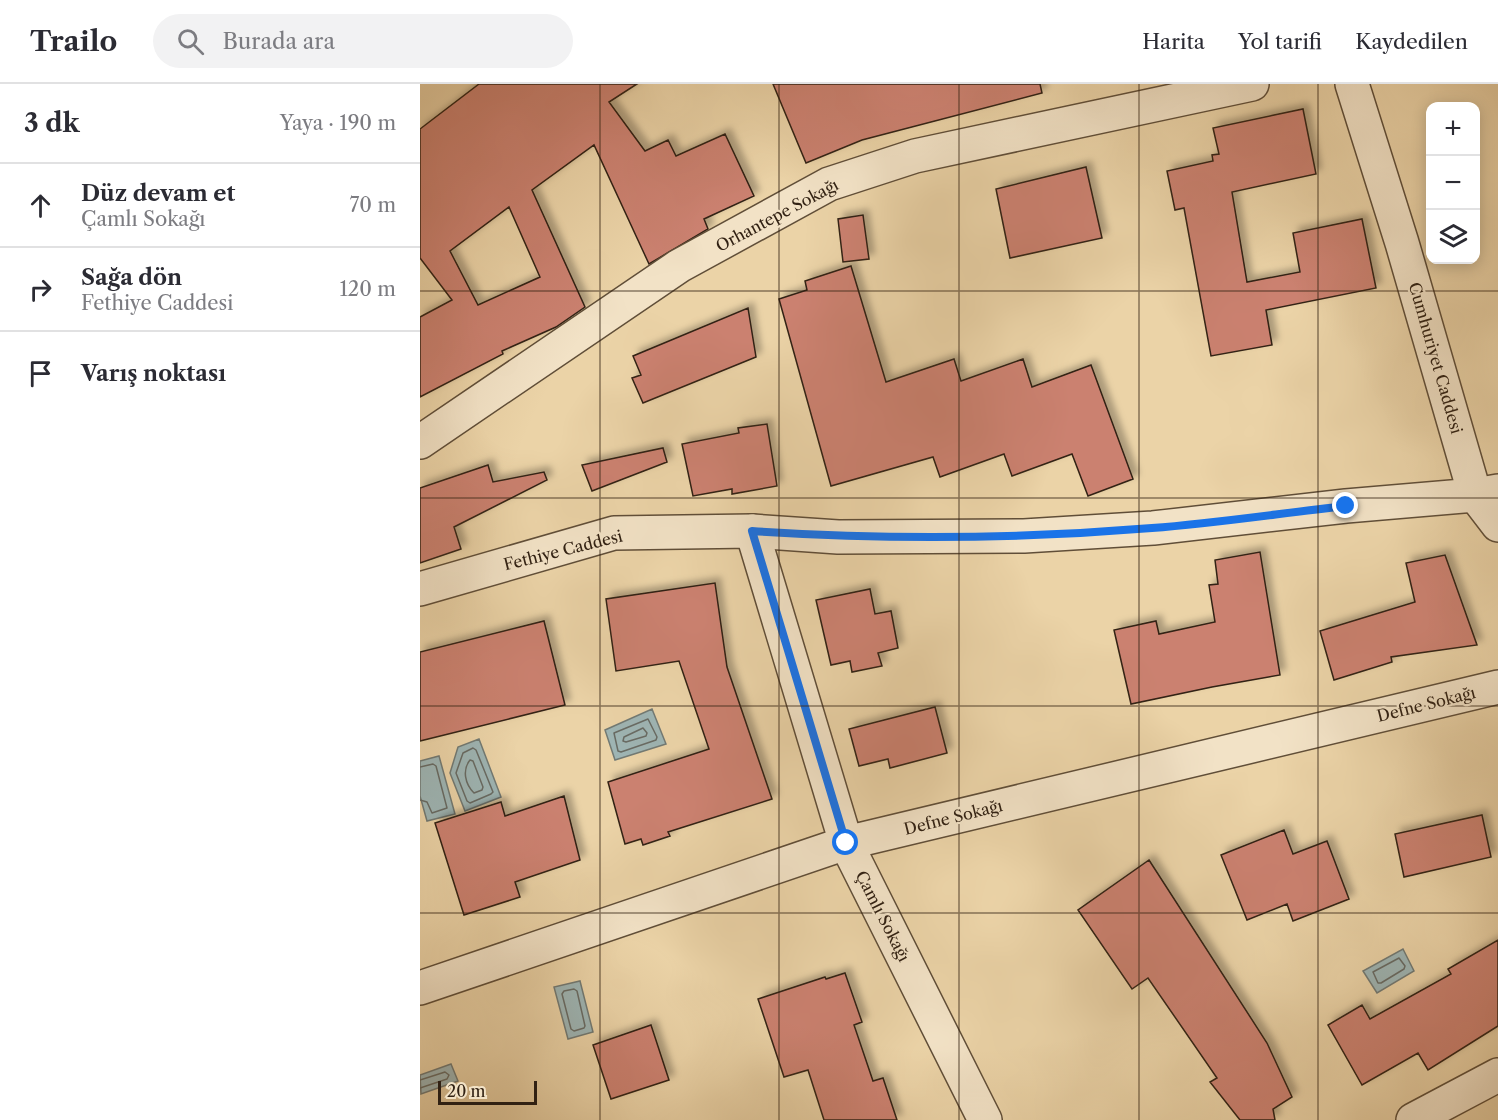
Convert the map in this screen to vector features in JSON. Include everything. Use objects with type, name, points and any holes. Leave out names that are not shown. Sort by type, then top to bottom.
[{"type":"street","name":"Orhantepe Sokağı","points":[[420,442],[680,267],[829,184],[915,156],[1252,84]]},
{"type":"street","name":"Cumhuriyet Caddesi","points":[[1352,84],[1402,243],[1487,493]]},
{"type":"street","points":[[1487,493],[1498,525]]},
{"type":"street","name":"Fethiye Caddesi","points":[[420,589],[614,533],[752,531],[838,537],[1024,536],[1153,528],[1487,493]]},
{"type":"street","name":"Çamlı Sokağı","points":[[752,531],[846,843],[985,1120]]},
{"type":"street","name":"Defne Sokağı","points":[[420,988],[846,843],[1498,687]]},
{"type":"street","points":[[1413,1120],[1498,1075]]},
{"type":"water","points":[[652,709],[666,744],[615,760],[605,730]]},
{"type":"water","points":[[479,739],[501,797],[465,811],[450,773],[458,747]]},
{"type":"water","points":[[439,756],[455,814],[427,821],[420,796],[420,761]]},
{"type":"water","points":[[1403,949],[1414,971],[1377,993],[1363,971]]},
{"type":"water","points":[[580,981],[593,1032],[568,1039],[554,987]]},
{"type":"water","points":[[451,1064],[458,1081],[421,1094],[420,1075]]},
{"type":"building","points":[[479,84],[637,84],[609,102],[645,151],[668,140],[676,156],[725,134],[754,196],[704,219],[708,229],[649,264],[594,145],[532,190],[585,307],[556,327],[502,351],[503,354],[420,397],[420,317],[452,300],[420,258],[420,129]],"holes":[[[509,207],[540,277],[478,305],[450,251]]]},
{"type":"building","points":[[773,84],[1040,84],[1042,93],[862,140],[806,163]]},
{"type":"building","points":[[1303,109],[1316,174],[1232,192],[1247,282],[1300,272],[1293,233],[1362,219],[1376,288],[1266,310],[1272,345],[1211,356],[1184,208],[1175,210],[1167,171],[1213,161],[1212,155],[1219,154],[1213,128]]},
{"type":"building","points":[[1086,167],[1102,238],[1010,258],[996,189]]},
{"type":"building","points":[[863,215],[869,259],[843,262],[838,219]]},
{"type":"building","points":[[851,266],[886,382],[954,359],[961,381],[1023,359],[1032,387],[1091,365],[1133,479],[1088,496],[1072,454],[1012,476],[1004,454],[940,477],[933,457],[831,486],[779,299],[807,290],[805,281]]},
{"type":"building","points":[[748,308],[756,357],[643,403],[632,378],[641,375],[633,356]]},
{"type":"building","points":[[767,424],[777,486],[732,494],[732,489],[693,496],[682,444],[739,433],[738,428]]},
{"type":"building","points":[[663,448],[667,462],[592,491],[582,465]]},
{"type":"building","points":[[488,465],[493,482],[544,472],[547,480],[454,527],[461,549],[420,563],[420,488]]},
{"type":"building","points":[[1260,552],[1280,675],[1131,704],[1114,630],[1156,621],[1159,634],[1215,622],[1209,585],[1218,584],[1215,560]]},
{"type":"building","points":[[1445,555],[1477,645],[1391,657],[1392,662],[1334,680],[1320,631],[1415,602],[1406,563]]},
{"type":"building","points":[[715,583],[727,667],[772,799],[668,832],[670,836],[643,845],[641,839],[625,844],[608,782],[709,749],[679,661],[616,671],[606,599]]},
{"type":"building","points":[[870,589],[875,614],[891,611],[898,648],[878,653],[882,666],[852,672],[850,661],[831,665],[816,600]]},
{"type":"building","points":[[544,621],[565,705],[420,741],[420,652]]},
{"type":"building","points":[[935,707],[947,753],[890,768],[888,759],[859,766],[849,729]]},
{"type":"building","points":[[564,796],[580,860],[515,882],[520,897],[464,915],[435,823],[501,802],[505,816]]},
{"type":"building","points":[[1482,815],[1491,857],[1404,877],[1395,834]]},
{"type":"building","points":[[1284,830],[1293,854],[1327,841],[1349,899],[1293,921],[1287,904],[1247,920],[1221,855]]},
{"type":"building","points":[[1149,860],[1267,1043],[1292,1097],[1273,1109],[1275,1120],[1240,1120],[1210,1082],[1217,1078],[1148,978],[1132,989],[1078,910]]},
{"type":"building","points":[[1498,940],[1498,1026],[1428,1070],[1418,1053],[1362,1085],[1328,1025],[1362,1005],[1370,1019],[1451,974],[1448,969]]},
{"type":"building","points":[[845,973],[862,1022],[854,1025],[873,1081],[883,1078],[897,1120],[824,1120],[808,1070],[784,1077],[758,999],[825,977],[826,979]]},
{"type":"building","points":[[651,1025],[669,1080],[611,1099],[593,1045]]},
{"type":"route","points":[[846,843],[752,531],[838,537],[1024,536],[1153,528],[1346,506]]}]
